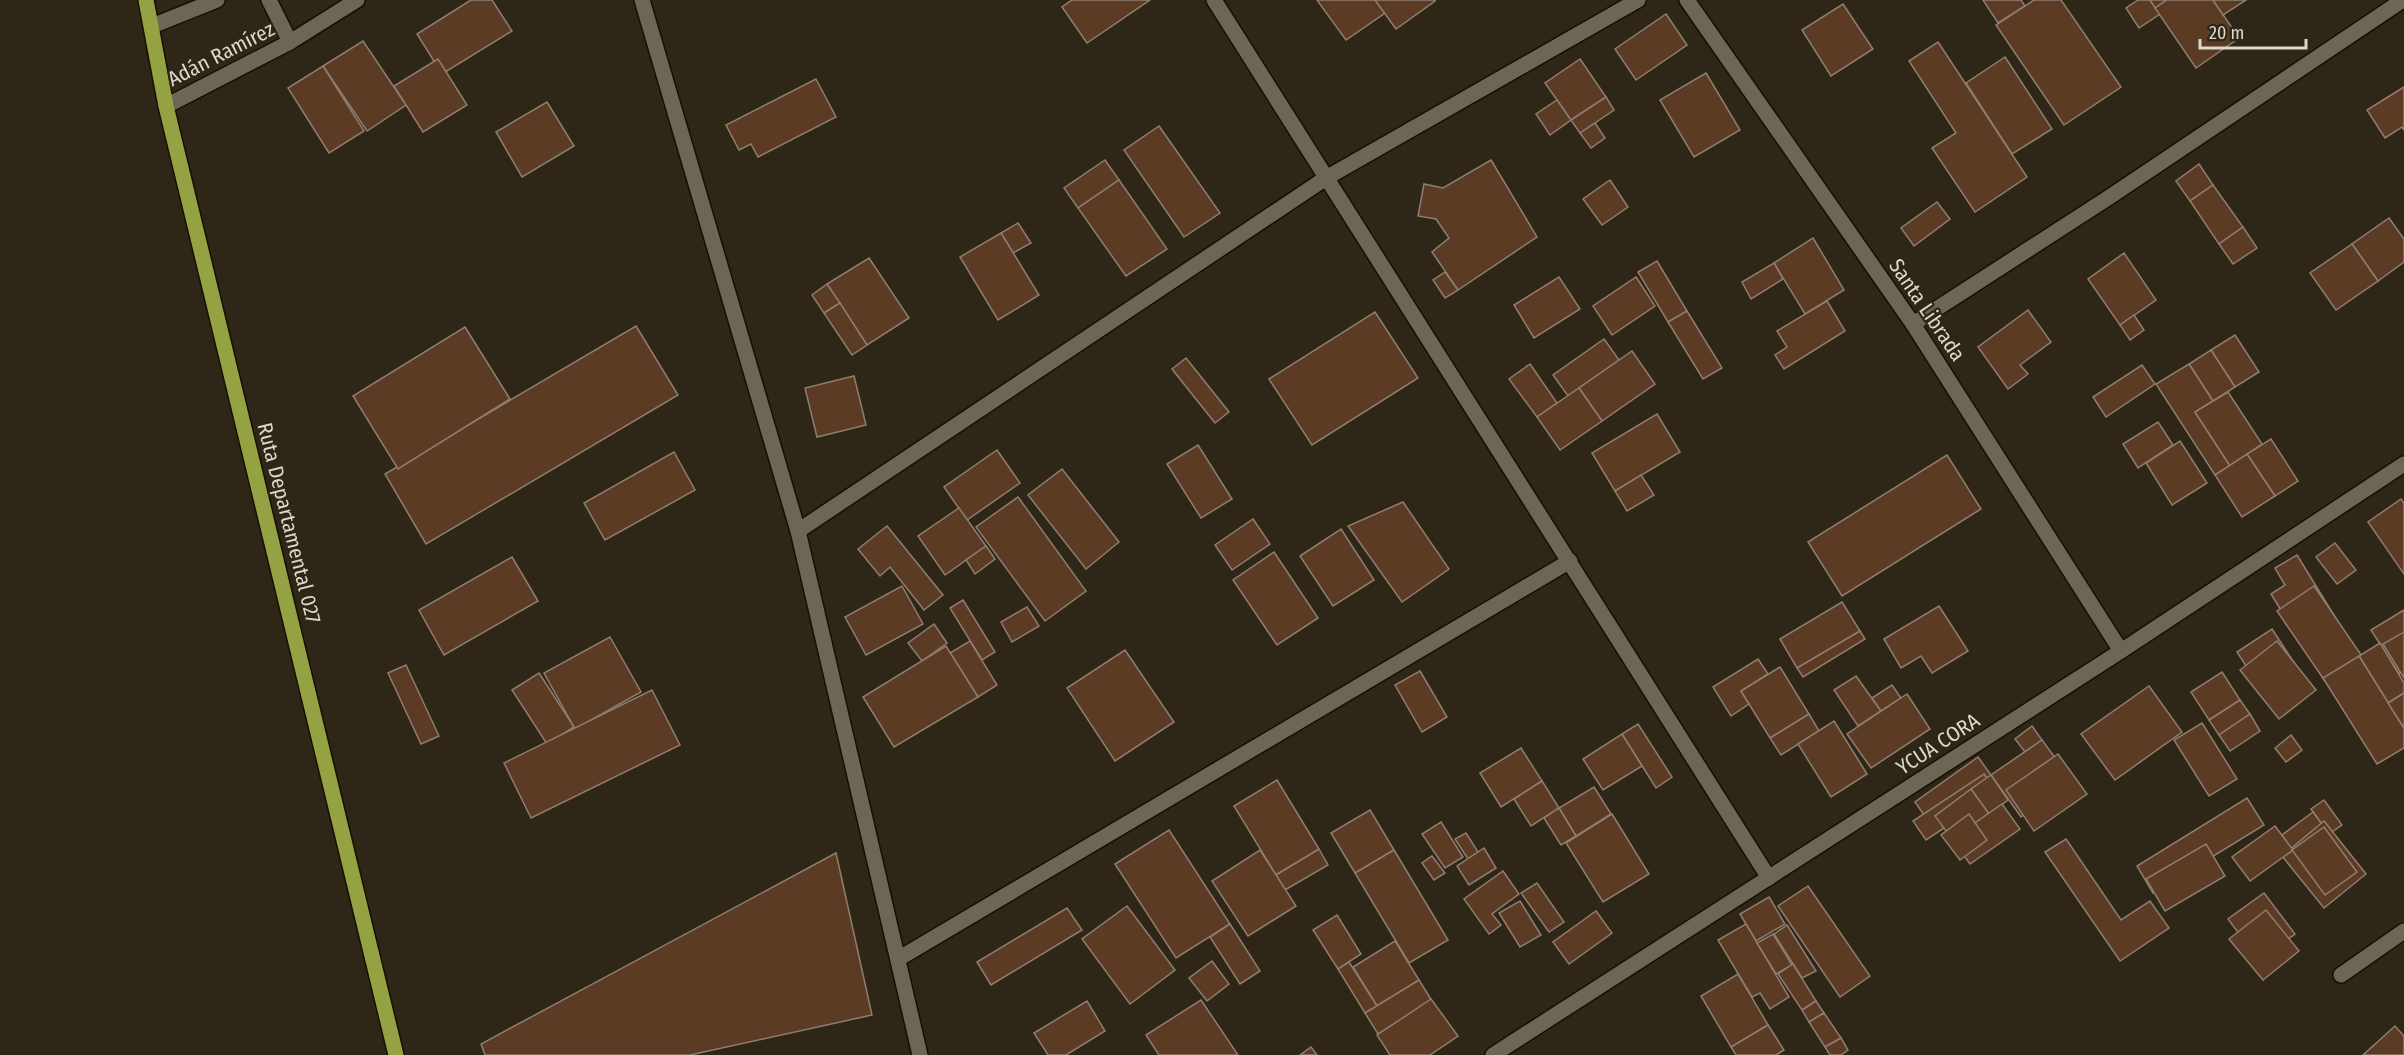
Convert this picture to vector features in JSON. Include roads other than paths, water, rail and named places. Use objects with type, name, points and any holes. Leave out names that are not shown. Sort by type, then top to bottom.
[{"type":"main road","name":"Ruta Departamental 027","points":[[146,0],[166,106],[396,1055]]},
{"type":"street","points":[[152,26],[217,0]]},
{"type":"street","points":[[269,0],[290,42]]},
{"type":"street","name":"Adán Ramírez","points":[[166,106],[290,42],[357,0]]},
{"type":"street","points":[[642,0],[798,531],[920,1055]]},
{"type":"street","points":[[1214,0],[1769,878]]},
{"type":"street","points":[[798,531],[1326,178],[1638,0]]},
{"type":"street","name":"Santa Librada","points":[[1687,0],[1913,324],[2121,651]]},
{"type":"street","points":[[1913,324],[2111,196],[2403,0]]},
{"type":"street","name":"YCUA CORA","points":[[1493,1055],[2121,651],[2404,464]]},
{"type":"street","points":[[898,959],[1570,561]]},
{"type":"street","points":[[2341,975],[2404,931]]}]
